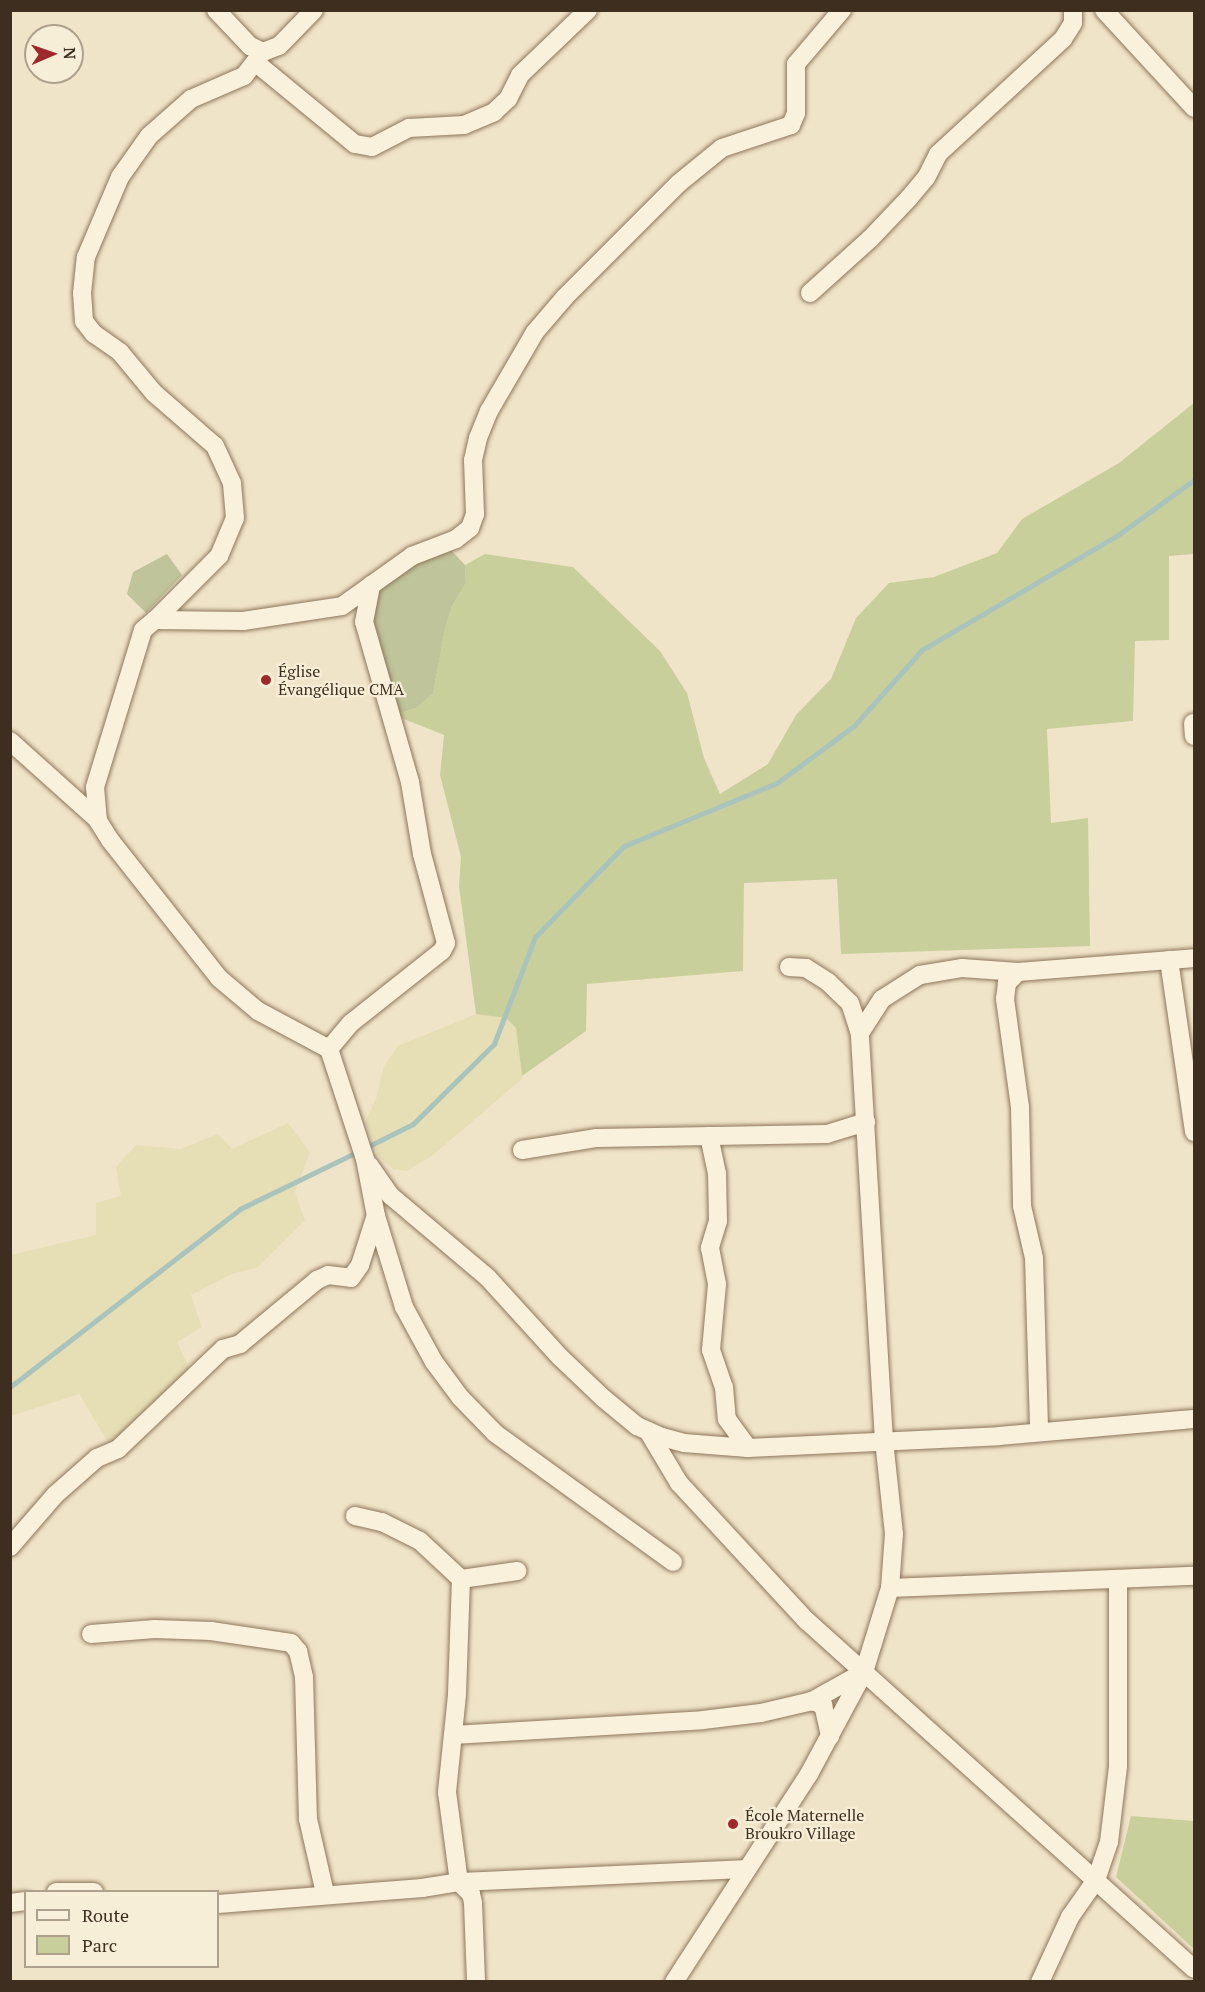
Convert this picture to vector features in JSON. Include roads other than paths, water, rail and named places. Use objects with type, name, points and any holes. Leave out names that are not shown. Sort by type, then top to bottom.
[{"type":"street","points":[[216,10],[259,57],[355,144],[372,147],[409,128],[464,125],[494,112],[508,99],[520,75],[588,10]]},
{"type":"street","points":[[98,821],[94,800],[100,759],[143,630],[219,556],[235,518],[232,483],[215,446],[154,393],[120,352],[94,334],[84,321],[82,293],[86,257],[120,177],[149,136],[191,99],[244,76],[259,57],[279,46],[314,10]]},
{"type":"street","points":[[155,620],[275,618],[342,606],[412,556],[456,539],[470,528],[474,514],[473,460],[478,438],[489,411],[535,332],[679,183],[722,148],[791,125],[796,113],[796,64],[842,10]]},
{"type":"street","points":[[810,293],[870,239],[909,198],[938,154],[1062,39],[1073,23],[1073,10]]},
{"type":"street","points":[[1104,10],[1194,108]]},
{"type":"street","points":[[329,1048],[351,1023],[442,951],[446,943],[422,854],[410,782],[364,622],[371,585]]},
{"type":"street","points":[[10,741],[98,821],[233,992],[258,1011],[329,1048],[365,1159],[376,1216],[404,1307],[434,1362],[460,1397],[495,1433],[673,1562]]},
{"type":"street","points":[[860,1033],[882,999],[920,975],[962,968],[1018,972],[1194,958]]},
{"type":"street","points":[[1169,960],[1194,1132]]},
{"type":"street","points":[[674,1982],[745,1869],[809,1774],[830,1736],[864,1672],[890,1588],[894,1534],[884,1441],[860,1033],[850,1003],[828,982],[806,968],[789,967]]},
{"type":"street","points":[[1018,972],[1007,983],[1005,999],[1020,1107],[1022,1206],[1034,1258],[1039,1430]]},
{"type":"street","points":[[522,1150],[597,1138],[827,1134],[866,1122]]},
{"type":"street","points":[[709,1136],[717,1173],[718,1221],[710,1248],[717,1284],[711,1350],[724,1387],[728,1419],[748,1448]]},
{"type":"street","points":[[365,1159],[391,1196],[488,1278],[560,1357],[603,1398],[648,1431],[684,1443],[748,1448],[999,1436],[1039,1430],[1194,1419]]},
{"type":"street","points":[[10,1547],[55,1495],[97,1458],[118,1449],[223,1349],[240,1344],[317,1280],[328,1275],[351,1278],[360,1265],[376,1216],[391,1196]]},
{"type":"street","points":[[648,1431],[679,1483],[807,1621],[1194,1969]]},
{"type":"street","points":[[354,1516],[382,1522],[420,1541],[461,1579]]},
{"type":"street","points":[[461,1579],[517,1571]]},
{"type":"street","points":[[890,1588],[1194,1576]]},
{"type":"street","points":[[461,1579],[453,1735],[447,1792],[459,1882],[471,1894],[473,1903],[476,1982]]},
{"type":"street","points":[[1040,1982],[1070,1917],[1096,1880],[1116,1805],[1118,1580]]},
{"type":"street","points":[[91,1634],[155,1629],[211,1631],[291,1643],[298,1651],[304,1677],[308,1819],[325,1893]]},
{"type":"street","points":[[453,1735],[702,1720],[812,1701],[864,1672]]},
{"type":"street","points":[[812,1701],[823,1705],[830,1736]]},
{"type":"street","points":[[219,1904],[325,1893],[422,1888],[459,1882],[745,1869]]},
{"type":"waterway","points":[[367,1147],[413,1124],[494,1044],[535,937],[624,846],[777,783],[854,726],[922,650],[1118,535],[1194,480]]},
{"type":"waterway","points":[[10,1387],[240,1209],[359,1151]]},
{"type":"place","name":"Église Évangélique CMA","points":[[266,680]]},
{"type":"place","name":"École Maternelle Broukro Village","points":[[733,1824]]}]
